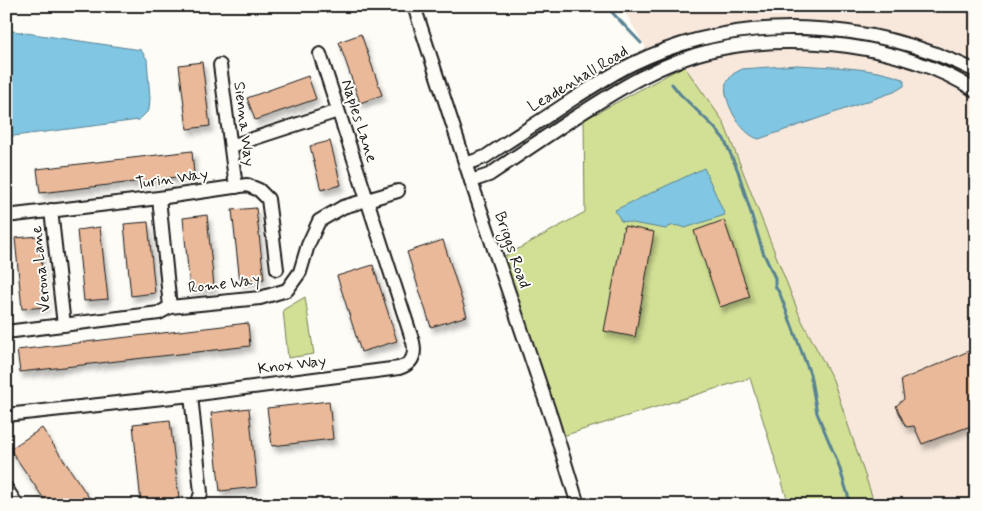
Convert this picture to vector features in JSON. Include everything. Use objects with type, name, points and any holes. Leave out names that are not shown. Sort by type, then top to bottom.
[{"type":"street","name":"Briggs Road","points":[[414,6],[552,420],[578,505]]},
{"type":"street","name":"Leadenhall Road","points":[[466,164],[484,157],[593,86],[633,63],[687,42],[725,34],[773,28],[803,28],[862,34],[921,48],[976,71]]},
{"type":"street","name":"Leadenhall Road","points":[[471,181],[489,175],[600,100],[639,78],[684,59],[733,46],[788,41],[827,43],[867,49],[887,53],[926,66],[976,91]]},
{"type":"street","name":"Naples Lane","points":[[320,54],[367,199]]},
{"type":"street","name":"Sienna Way","points":[[220,65],[236,186]]},
{"type":"street","points":[[230,146],[338,111]]},
{"type":"street","name":"Turin Way","points":[[6,216],[159,198],[247,185],[259,190],[268,199],[277,269]]},
{"type":"street","name":"Rome Way","points":[[6,332],[159,313],[170,307],[260,298],[287,290],[300,272],[308,245],[319,221],[343,207],[398,191]]},
{"type":"street","points":[[159,198],[170,307]]},
{"type":"street","name":"Knox Way","points":[[6,414],[191,395],[406,366],[412,360],[415,351],[413,342],[367,199]]},
{"type":"street","name":"Verona Lane","points":[[51,210],[64,325]]},
{"type":"street","points":[[191,395],[200,493],[197,505]]},
{"type":"street","points":[[6,488],[17,505]]},
{"type":"shaded area","points":[[621,6],[976,6],[976,505],[851,505],[722,146],[651,56]]},
{"type":"green space","points":[[684,66],[723,121],[801,319],[833,380],[875,505],[789,505],[750,378],[553,439],[498,260],[585,212],[584,120]]},
{"type":"green space","points":[[305,297],[314,354],[288,358],[283,310]]},
{"type":"water","points":[[6,30],[141,50],[147,59],[149,110],[139,120],[6,137]]},
{"type":"water","points":[[797,65],[850,68],[878,72],[903,79],[904,86],[894,92],[759,139],[752,136],[734,116],[727,98],[726,83],[733,74],[742,69]]},
{"type":"water","points":[[704,168],[725,215],[685,228],[670,226],[666,229],[621,221],[615,210]]},
{"type":"building","points":[[361,34],[382,95],[360,103],[339,42]]},
{"type":"building","points":[[202,62],[210,126],[187,129],[179,65]]},
{"type":"building","points":[[308,76],[316,99],[255,120],[247,98]]},
{"type":"building","points":[[330,141],[341,185],[321,190],[310,146]]},
{"type":"building","points":[[192,151],[194,175],[40,193],[37,169]]},
{"type":"building","points":[[256,208],[264,279],[240,282],[232,210]]},
{"type":"building","points":[[207,215],[214,287],[190,289],[183,218]]},
{"type":"building","points":[[724,220],[750,297],[720,307],[694,231]]},
{"type":"building","points":[[148,222],[155,293],[131,296],[124,224]]},
{"type":"building","points":[[624,226],[654,232],[635,337],[604,331]]},
{"type":"building","points":[[100,227],[108,299],[84,301],[77,230]]},
{"type":"building","points":[[39,236],[46,307],[22,309],[15,238]]},
{"type":"building","points":[[443,240],[467,316],[431,327],[407,252]]},
{"type":"building","points":[[373,265],[397,341],[361,352],[337,276]]},
{"type":"building","points":[[248,323],[250,346],[20,372],[17,350]]},
{"type":"building","points":[[976,348],[976,424],[922,444],[914,426],[906,427],[896,406],[904,399],[901,380]]},
{"type":"building","points":[[329,401],[333,439],[272,446],[267,408]]},
{"type":"building","points":[[249,408],[257,487],[220,491],[211,413]]},
{"type":"building","points":[[170,420],[179,498],[141,503],[133,424]]},
{"type":"building","points":[[42,428],[94,505],[48,505],[10,449]]},
{"type":"waterway","points":[[606,6],[641,43]]},
{"type":"waterway","points":[[672,84],[724,139],[738,171],[763,252],[775,278],[775,286],[780,294],[810,374],[817,413],[838,463],[851,505]]}]
